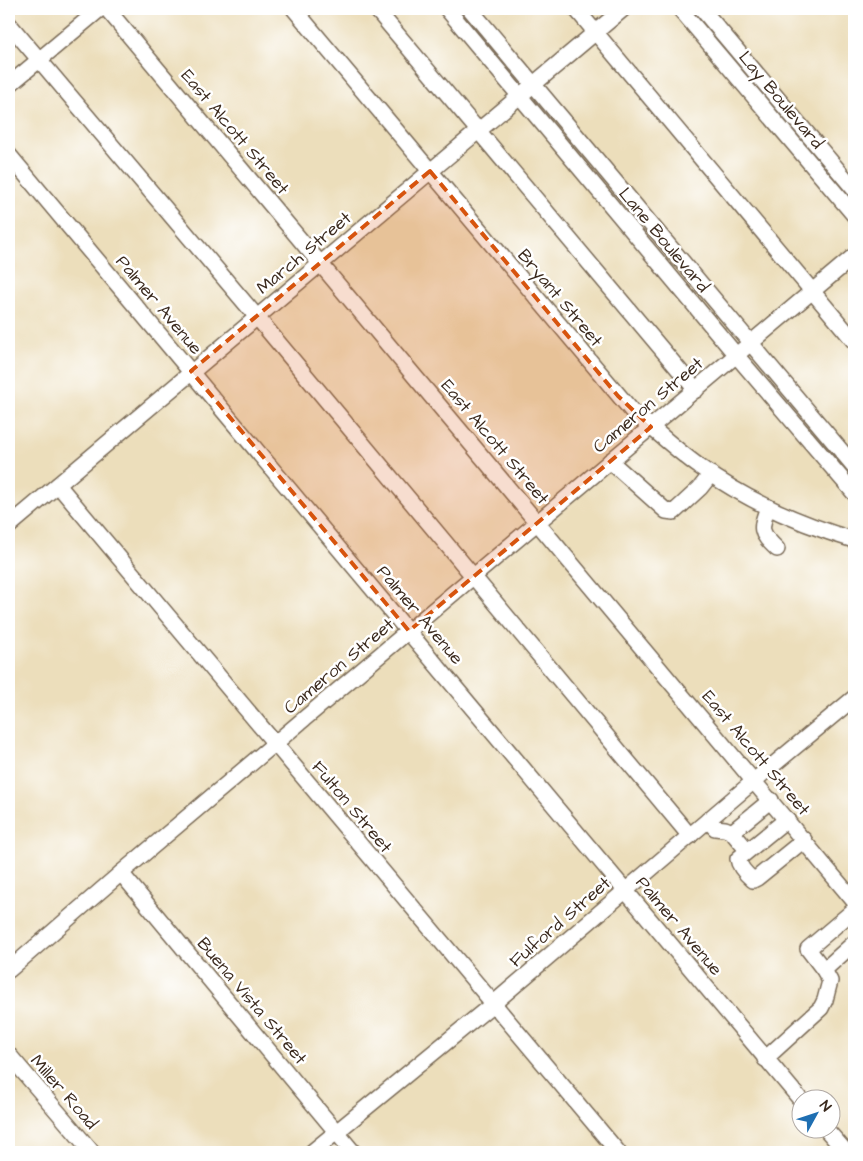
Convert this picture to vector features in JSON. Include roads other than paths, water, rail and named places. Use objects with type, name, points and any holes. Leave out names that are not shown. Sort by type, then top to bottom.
[{"type":"street","points":[[9,85],[100,9]]},
{"type":"street","name":"East Alcott Street","points":[[107,9],[772,800],[854,901]]},
{"type":"street","name":"Bryant Street","points":[[294,9],[632,411],[676,450],[711,474],[768,507],[804,524],[854,540]]},
{"type":"street","points":[[376,9],[696,390]]},
{"type":"street","name":"Lane Boulevard","points":[[447,9],[854,493]]},
{"type":"street","name":"Lane Boulevard","points":[[470,9],[854,466]]},
{"type":"street","points":[[576,9],[854,341]]},
{"type":"street","name":"March Street","points":[[9,526],[623,9]]},
{"type":"street","name":"Lay Boulevard","points":[[680,9],[854,215]]},
{"type":"street","name":"Lay Boulevard","points":[[702,9],[854,189]]},
{"type":"street","points":[[9,24],[257,317],[690,836]]},
{"type":"street","points":[[766,111],[779,100]]},
{"type":"street","name":"Palmer Avenue","points":[[9,155],[790,1088]]},
{"type":"street","points":[[632,230],[646,218]]},
{"type":"street","name":"Cameron Street","points":[[9,970],[121,873],[854,256]]},
{"type":"street","points":[[610,461],[666,511],[674,512],[700,488],[711,474]]},
{"type":"street","name":"Fulton Street","points":[[58,485],[618,1152]]},
{"type":"street","points":[[768,507],[762,525],[762,532],[767,540],[777,549]]},
{"type":"street","name":"Fulford Street","points":[[312,1152],[494,1003],[625,890],[854,698]]},
{"type":"street","points":[[732,832],[772,800]]},
{"type":"street","points":[[708,820],[715,828],[725,828],[732,832],[747,850]]},
{"type":"street","points":[[787,820],[747,850],[738,858],[738,863],[753,880],[804,840]]},
{"type":"street","name":"Buena Vista Street","points":[[121,873],[353,1152]]},
{"type":"street","points":[[766,1059],[821,1008],[830,981],[808,949],[854,910]]},
{"type":"street","points":[[824,970],[854,943]]},
{"type":"street","name":"Miller Road","points":[[9,1055],[92,1152]]},
{"type":"street","points":[[836,1138],[846,1148]]}]
